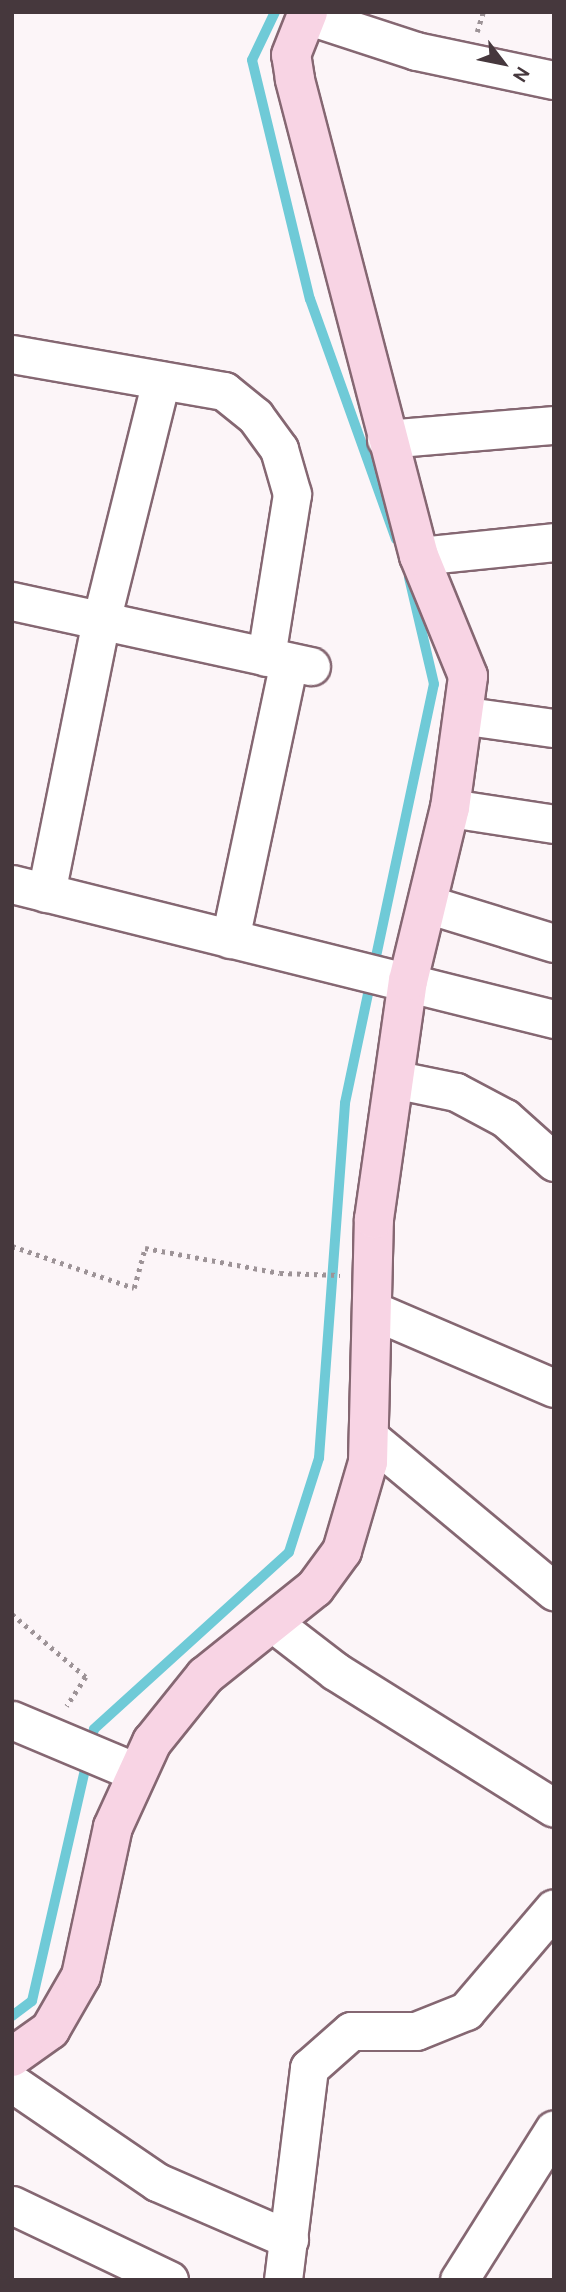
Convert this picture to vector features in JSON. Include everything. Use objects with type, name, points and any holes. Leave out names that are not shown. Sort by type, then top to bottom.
[{"type":"street","points":[[12,2057],[50,2030],[81,1976],[113,1827],[136,1772],[205,1676],[307,1597],[342,1551],[358,1512],[369,1437],[374,1219],[393,1079],[402,980],[427,904],[450,808],[467,716],[468,676],[419,556],[386,439],[291,55],[307,14],[416,51],[554,80]]},
{"type":"street","points":[[12,355],[224,391],[255,416],[279,449],[292,494],[289,662],[230,939]]},
{"type":"street","points":[[161,380],[101,621],[29,889],[554,1019]]},
{"type":"street","points":[[386,439],[554,425]]},
{"type":"street","points":[[419,556],[554,542]]},
{"type":"street","points":[[12,601],[289,662]]},
{"type":"street","points":[[467,716],[554,728]]},
{"type":"street","points":[[450,808],[554,824]]},
{"type":"street","points":[[427,904],[554,943]]},
{"type":"street","points":[[393,1079],[456,1092],[505,1118],[554,1162]]},
{"type":"street","points":[[372,1310],[554,1388]]},
{"type":"street","points":[[369,1437],[554,1591]]},
{"type":"street","points":[[274,1624],[335,1671],[554,1808]]},
{"type":"street","points":[[12,1720],[136,1772]]},
{"type":"street","points":[[283,2280],[309,2068],[351,2031],[416,2031],[466,2011],[554,1908]]},
{"type":"street","points":[[12,2083],[157,2182],[289,2239]]},
{"type":"street","points":[[459,2280],[554,2129]]},
{"type":"street","points":[[12,2205],[169,2280]]},
{"type":"path","points":[[12,1246],[134,1288],[145,1248],[311,1274],[354,1275]]},
{"type":"path","points":[[12,1614],[86,1677],[48,1737]]},
{"type":"waterway","points":[[275,12],[252,60],[310,299],[396,539]]},
{"type":"waterway","points":[[374,966],[434,684],[409,577]]},
{"type":"waterway","points":[[90,1745],[94,1729],[289,1552],[319,1458],[345,1103],[371,980]]},
{"type":"waterway","points":[[12,2016],[32,2001],[87,1760]]}]
